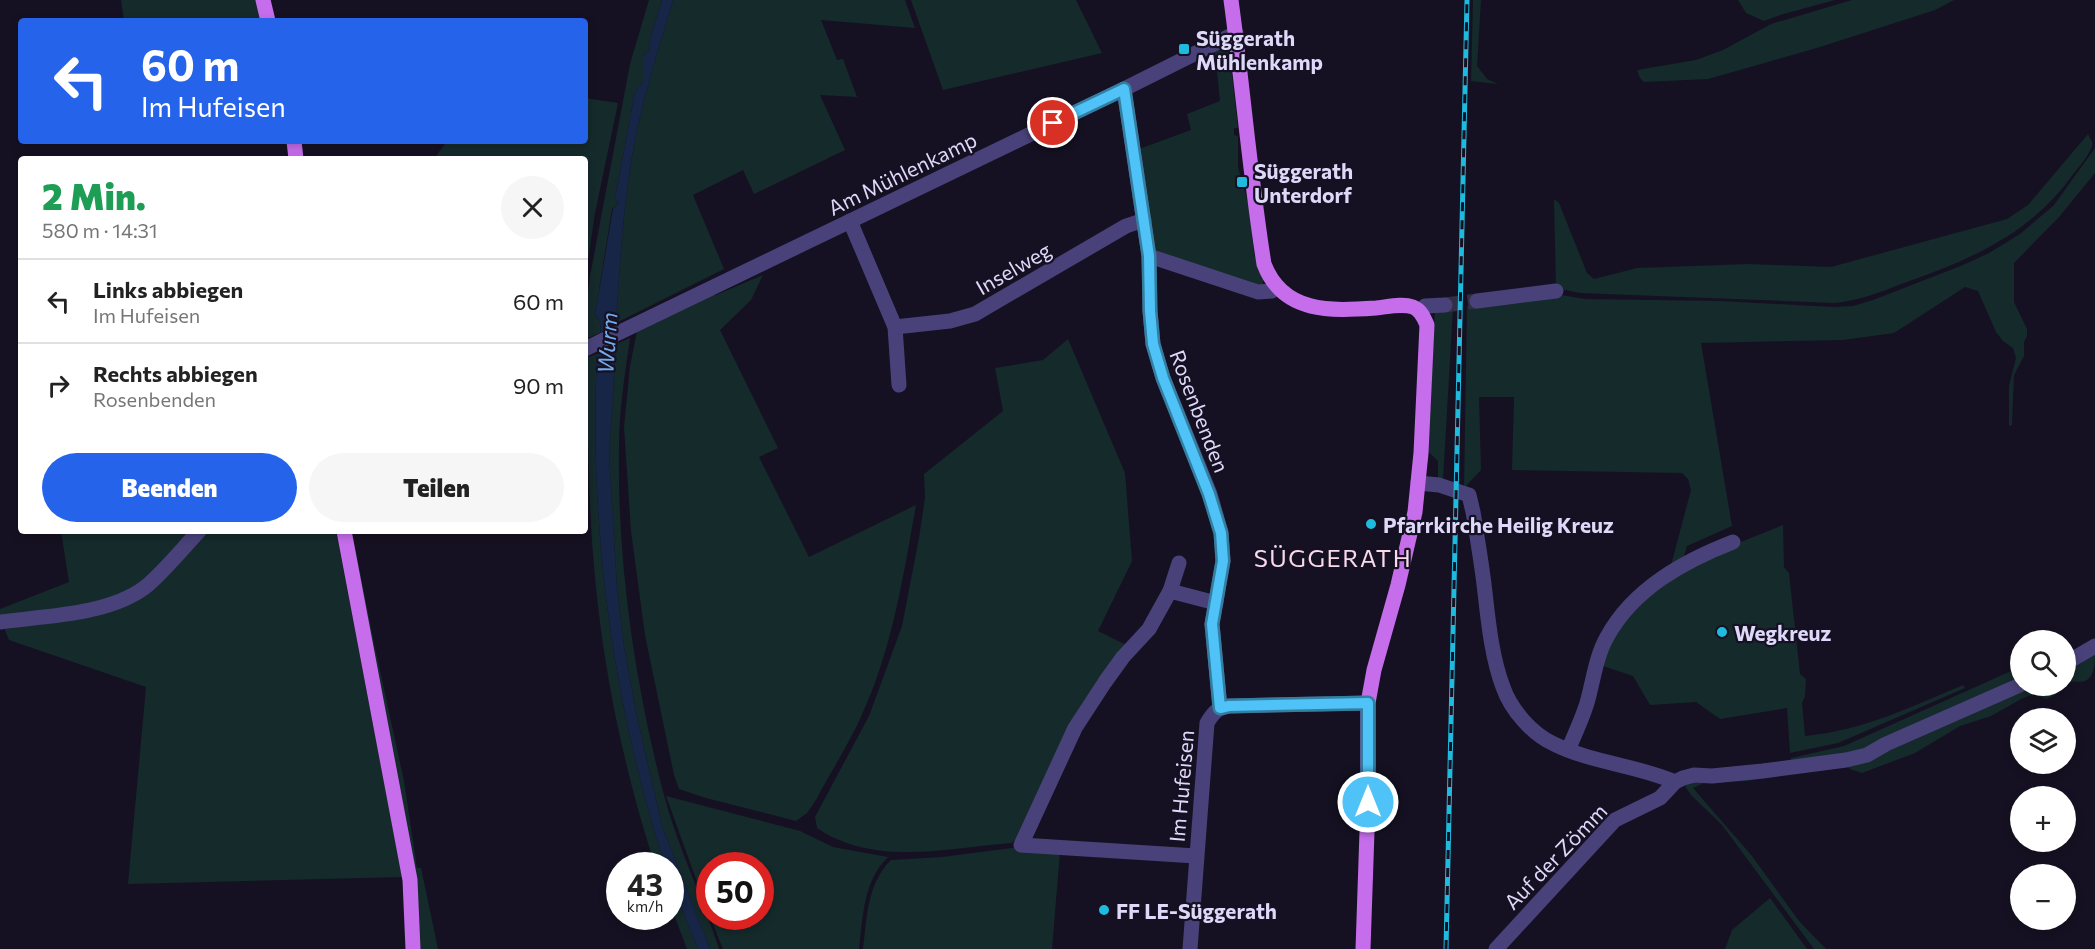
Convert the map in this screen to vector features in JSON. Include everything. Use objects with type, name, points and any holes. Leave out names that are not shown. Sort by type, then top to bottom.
[{"type":"main road","points":[[263,0],[267,18]]},
{"type":"main road","points":[[1232,0],[1250,168],[1263,257],[1269,276],[1277,286],[1298,302],[1312,308],[1403,306],[1420,311],[1427,325],[1415,512],[1374,670],[1368,703],[1368,802],[1363,949]]},
{"type":"main road","points":[[345,534],[408,869],[413,949]]},
{"type":"street","name":"Am Mühlenkamp","points":[[590,346],[1236,33]]},
{"type":"street","name":"Rosenbenden","points":[[1124,89],[1149,256],[1153,344],[1163,378],[1209,494],[1221,533],[1223,561],[1212,624],[1220,708]]},
{"type":"street","name":"Inselweg","points":[[895,327],[951,321],[975,314],[1126,226],[1143,220]]},
{"type":"street","points":[[850,221],[895,327],[899,385]]},
{"type":"street","points":[[1149,256],[1258,292],[1272,291],[1277,286]]},
{"type":"street","points":[[1478,301],[1556,291]]},
{"type":"street","points":[[1420,311],[1425,306],[1445,304]]},
{"type":"street","points":[[1418,483],[1439,485],[1469,495],[1496,662],[1504,689],[1520,715],[1535,732],[1568,750],[1657,774],[1675,782],[1694,775],[1712,776],[1763,771],[1846,760],[1867,755],[1886,744],[2010,689]]},
{"type":"street","points":[[0,622],[82,611],[121,602],[145,587],[196,534]]},
{"type":"street","points":[[1568,750],[1586,705],[1606,639],[1620,617],[1639,597],[1681,565],[1733,542]]},
{"type":"street","points":[[1179,562],[1170,591],[1149,629],[1123,657],[1075,728],[1021,845],[1196,856]]},
{"type":"street","points":[[1170,591],[1216,603]]},
{"type":"street","points":[[2076,657],[2095,646]]},
{"type":"street","name":"Im Hufeisen","points":[[1190,949],[1207,723],[1212,713],[1229,706],[1368,703]]},
{"type":"street","name":"Auf der Zömm","points":[[1496,949],[1615,820],[1660,798],[1675,782]]},
{"type":"green space","points":[[121,0],[258,0],[262,18],[124,18]]},
{"type":"green space","points":[[649,0],[662,0],[649,43],[650,50],[643,56],[643,81],[635,92],[615,198],[619,202],[612,209],[595,315],[599,319],[601,330],[600,333],[588,338],[590,276],[630,64]]},
{"type":"green space","points":[[673,0],[905,0],[915,28],[821,20],[837,60],[843,59],[857,97],[820,95],[845,150],[754,194],[743,170],[693,195],[724,269],[616,323],[630,168],[647,90]]},
{"type":"green space","points":[[911,0],[1076,0],[1102,53],[943,90]]},
{"type":"green space","points":[[1473,0],[1481,0],[1477,66],[1487,79],[1498,84],[1471,81]]},
{"type":"green space","points":[[1738,0],[1835,0],[1764,21],[1746,13]]},
{"type":"green space","points":[[1852,0],[1954,0],[1935,10],[1820,47],[1708,79],[1644,82],[1637,70],[1696,60],[1723,50],[1771,24]]},
{"type":"green space","points":[[1225,47],[1229,49],[1238,128],[1234,128],[1234,135],[1238,136],[1238,167],[1250,210],[1254,254],[1263,279],[1263,284],[1259,286],[1156,251],[1139,149],[1191,130],[1187,114],[1220,101],[1215,52]]},
{"type":"green space","points":[[588,98],[618,103],[595,213],[588,261],[588,156],[436,156],[445,144],[588,144]]},
{"type":"green space","points":[[2088,134],[2092,146],[2082,164],[2039,213],[2019,228],[1976,254],[1887,290],[1861,298],[1834,303],[1580,293],[1556,288],[1554,199],[1559,203],[1587,273],[1594,279],[1637,268],[1748,264],[1831,267],[2007,219],[2028,205]]},
{"type":"green space","points":[[2095,148],[2095,173],[2059,217],[2014,263],[2014,302],[2027,329],[2027,336],[2024,342],[2024,356],[2014,375],[2012,425],[2009,426],[2009,386],[2016,358],[2013,348],[1996,332],[1978,291],[1965,287],[1894,333],[1843,340],[1701,343],[1732,526],[1687,546],[1682,563],[1670,569],[1691,490],[1688,479],[1682,473],[1512,470],[1514,397],[1479,397],[1481,470],[1464,488],[1467,306],[1555,294],[1585,299],[1853,306],[1963,265],[1989,253],[2020,234],[2054,205]]},
{"type":"green space","points":[[763,275],[751,300],[720,330],[778,448],[759,457],[809,557],[916,505],[895,614],[871,693],[855,729],[816,800],[807,813],[796,821],[679,789],[674,775],[645,635],[631,531],[624,427],[630,366],[637,331],[709,295],[716,295]]},
{"type":"green space","points":[[1435,308],[1453,308],[1443,480],[1438,478],[1438,461],[1428,451]]},
{"type":"green space","points":[[630,338],[619,433],[619,491],[630,624],[654,756],[665,799],[683,852],[672,852],[662,826],[637,717],[624,647],[617,588],[609,455],[616,344]]},
{"type":"green space","points":[[1068,339],[1125,473],[1132,561],[1098,631],[1128,646],[1021,836],[1011,843],[912,852],[862,848],[839,840],[817,828],[815,817],[869,716],[902,626],[925,498],[924,474],[1003,411],[995,368],[1043,360]]},
{"type":"green space","points":[[597,354],[595,419],[597,484],[608,613],[631,740],[661,852],[651,852],[643,827],[623,750],[607,672],[591,533],[588,357]]},
{"type":"green space","points":[[1783,525],[1784,567],[1789,573],[1800,674],[1806,679],[1805,696],[1802,703],[1805,736],[1866,723],[1963,685],[1965,688],[1838,743],[1790,753],[1787,708],[1720,719],[1696,702],[1650,705],[1633,676],[1600,665],[1607,647],[1634,607],[1706,556]]},
{"type":"green space","points":[[61,534],[337,534],[402,877],[128,884],[146,687],[9,640],[0,618],[0,609],[69,582]]},
{"type":"green space","points":[[349,534],[353,534],[404,781],[417,868],[421,868],[438,949],[420,949]]},
{"type":"green space","points":[[2095,650],[2094,666],[2089,679],[2076,682],[2076,661]]},
{"type":"green space","points":[[2010,671],[2010,685],[1864,750],[1791,764],[1791,758],[1844,746]]},
{"type":"green space","points":[[2010,693],[2010,696],[2029,696],[1991,716],[1960,726],[1915,753],[1862,773],[1846,765],[1747,781],[1704,783],[1693,788],[1752,856],[1799,921],[1826,949],[1814,949],[1722,825],[1691,795],[1685,786],[1687,783],[1845,762]]},
{"type":"green space","points":[[666,796],[800,831],[833,847],[888,857],[873,877],[869,888],[863,912],[859,949],[723,949],[715,930],[774,930],[774,852],[696,852],[696,879]]},
{"type":"green space","points":[[1020,847],[1060,852],[1052,949],[863,949],[867,913],[873,890],[883,869],[891,860],[942,857]]},
{"type":"green space","points":[[684,855],[696,885],[696,913],[684,882]]},
{"type":"green space","points":[[1770,898],[1807,949],[1725,949],[1732,930]]},
{"type":"green space","points":[[684,915],[698,949],[687,949],[680,930],[684,930]]},
{"type":"green space","points":[[703,930],[712,930],[719,949],[710,949]]},
{"type":"water","points":[[662,0],[673,0],[647,90],[630,168],[616,323],[600,333],[599,319],[595,315],[613,209],[619,202],[615,198],[635,92],[643,81],[643,56],[650,50],[649,43]]},
{"type":"water","points":[[616,344],[609,455],[617,588],[624,647],[637,717],[662,826],[672,852],[661,852],[647,803],[618,677],[608,613],[597,484],[595,419],[597,354]]},
{"type":"water","points":[[684,882],[696,913],[696,930],[703,930],[710,949],[698,949],[684,915]]},
{"type":"tunnel","points":[[1445,305],[1477,301]]},
{"type":"railway","points":[[1446,949],[1467,0]]},
{"type":"place","name":"Süggerath Mühlenkamp","points":[[1184,49]]},
{"type":"place","name":"Süggerath Unterdorf","points":[[1242,182]]},
{"type":"place","name":"Pfarrkirche Heilig Kreuz","points":[[1371,524]]},
{"type":"place","name":"Wegkreuz","points":[[1722,632]]},
{"type":"place","name":"FF LE-Süggerath","points":[[1104,910]]},
{"type":"district","name":"SÜGGERATH","points":[[1333,557]]},
{"type":"route","points":[[1053,123],[1124,89],[1149,256],[1153,344],[1163,378],[1216,511],[1221,533],[1223,561],[1212,624],[1220,708],[1368,703],[1368,802]]},
{"type":"water label","name":"Wurm","points":[[607,343]]}]
